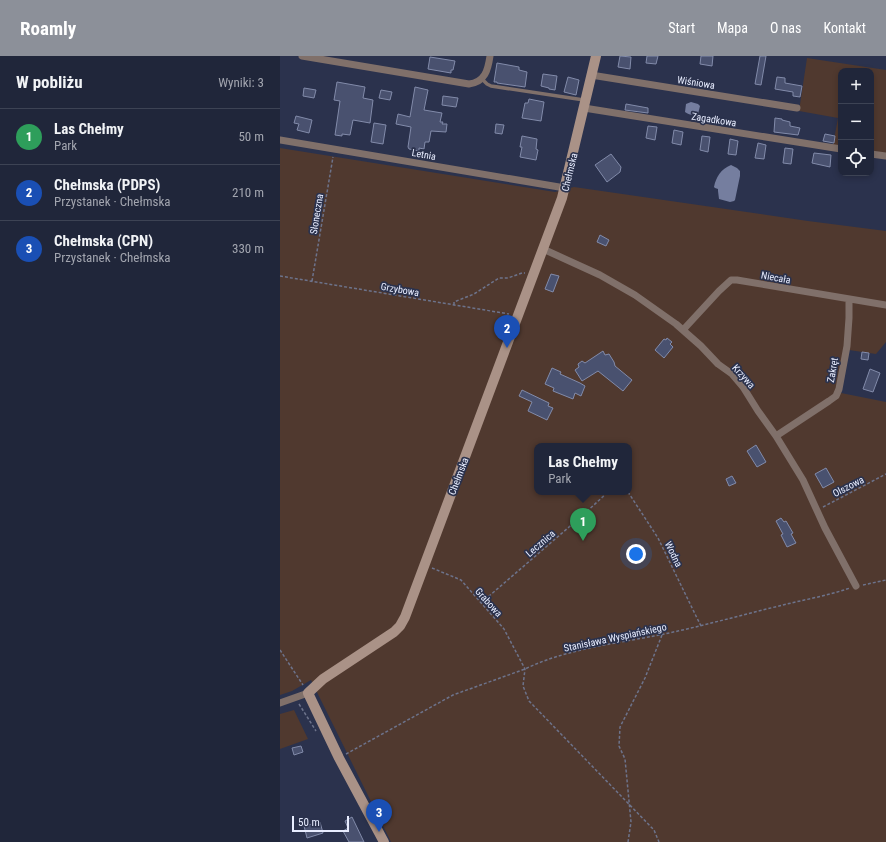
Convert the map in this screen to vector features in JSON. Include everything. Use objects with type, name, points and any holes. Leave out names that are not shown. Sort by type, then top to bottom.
[{"type":"street","points":[[302,56],[469,84],[475,83],[482,79],[488,67],[490,56]]},
{"type":"street","name":"Chełmska","points":[[308,693],[323,678],[391,634],[400,626],[407,614],[565,188],[596,56]]},
{"type":"street","name":"Wiśniowa","points":[[591,75],[797,108]]},
{"type":"street","name":"Zagadkowa","points":[[585,104],[838,148]]},
{"type":"street","name":"Letnia","points":[[280,140],[565,188]]},
{"type":"street","points":[[874,154],[886,156]]},
{"type":"street","name":"Krzywa","points":[[543,249],[600,275],[635,295],[683,330],[718,364],[732,374],[743,387],[776,436],[803,480],[816,511],[856,586]]},
{"type":"street","name":"Niecała","points":[[683,330],[731,280],[886,305]]},
{"type":"street","name":"Zakręt","points":[[776,436],[836,396],[839,389],[846,346],[850,299]]},
{"type":"street","points":[[280,703],[308,693],[339,758],[384,842]]},
{"type":"lane","points":[[482,79],[491,86],[585,104]]},
{"type":"path","name":"Słoneczna","points":[[312,281],[334,149]]},
{"type":"path","points":[[454,305],[454,302],[474,294],[499,278],[508,278],[529,272]]},
{"type":"path","name":"Grzybowa","points":[[280,276],[518,316]]},
{"type":"path","name":"Olszowa","points":[[816,511],[886,474]]},
{"type":"path","name":"Lecznica","points":[[481,603],[605,495]]},
{"type":"path","name":"Wodna","points":[[630,495],[658,538],[701,626]]},
{"type":"path","name":"Grabowa","points":[[425,565],[461,580],[504,629],[525,669]]},
{"type":"path","name":"Stanisława Wyspiańskiego","points":[[339,758],[453,695],[569,652],[662,635],[840,592],[856,586],[886,580]]},
{"type":"path","points":[[628,842],[630,822],[629,804],[625,759],[619,746],[620,727],[645,678],[662,635]]},
{"type":"path","points":[[280,650],[308,693]]},
{"type":"path","points":[[525,669],[523,686],[529,701],[654,830],[660,842]]},
{"type":"shaded area","points":[[807,58],[873,68],[838,68],[838,118],[799,111]]},
{"type":"shaded area","points":[[874,68],[886,70],[886,153],[874,151]]},
{"type":"shaded area","points":[[838,118],[838,146],[833,145]]},
{"type":"shaded area","points":[[280,148],[555,192],[574,187],[886,231],[886,342],[876,354],[849,350],[841,393],[886,402],[886,842],[391,842],[311,680],[292,691],[280,695]]},
{"type":"shaded area","points":[[294,710],[308,739],[280,749],[280,714]]},
{"type":"water","points":[[691,102],[700,106],[698,114],[692,115],[685,112],[686,104]]},
{"type":"water","points":[[731,165],[740,171],[740,176],[735,200],[730,202],[719,199],[718,189],[714,187],[720,174],[724,169]]},
{"type":"building","points":[[620,56],[631,57],[630,69],[618,67]]},
{"type":"building","points":[[647,56],[658,56],[656,64],[646,63]]},
{"type":"building","points":[[701,56],[713,56],[712,66],[700,64]]},
{"type":"building","points":[[760,56],[766,56],[761,85],[755,84]]},
{"type":"building","points":[[430,57],[455,61],[453,70],[451,70],[451,73],[428,69]]},
{"type":"building","points":[[497,63],[519,67],[519,70],[527,72],[525,87],[494,82]]},
{"type":"building","points":[[543,74],[557,76],[555,90],[541,86]]},
{"type":"building","points":[[568,77],[579,80],[576,95],[564,92]]},
{"type":"building","points":[[777,77],[785,78],[785,83],[802,86],[800,97],[793,96],[793,92],[775,89]]},
{"type":"building","points":[[337,82],[365,87],[363,98],[373,100],[370,123],[353,120],[350,135],[335,135],[340,101],[334,100]]},
{"type":"building","points":[[415,87],[428,90],[424,110],[442,113],[440,122],[443,122],[442,124],[447,124],[446,132],[431,131],[429,142],[425,142],[424,149],[419,148],[419,151],[409,149],[408,147],[411,127],[396,124],[398,114],[410,117]]},
{"type":"building","points":[[304,88],[316,90],[314,98],[303,96]]},
{"type":"building","points":[[381,90],[392,92],[390,100],[379,98]]},
{"type":"building","points":[[443,96],[458,98],[456,107],[442,105]]},
{"type":"building","points":[[529,99],[544,102],[541,121],[522,118],[525,103],[528,103]]},
{"type":"building","points":[[626,104],[648,108],[648,113],[625,110]]},
{"type":"building","points":[[296,116],[312,120],[309,133],[297,130],[299,124],[294,123]]},
{"type":"building","points":[[775,118],[790,122],[790,126],[800,128],[798,135],[774,132]]},
{"type":"building","points":[[374,123],[386,125],[383,144],[371,142]]},
{"type":"building","points":[[496,124],[504,125],[502,134],[495,133]]},
{"type":"building","points":[[648,126],[657,127],[655,140],[646,138]]},
{"type":"building","points":[[674,130],[683,132],[681,145],[672,143]]},
{"type":"building","points":[[825,134],[835,136],[834,143],[823,141]]},
{"type":"building","points":[[522,136],[537,139],[536,149],[538,150],[536,160],[520,157]]},
{"type":"building","points":[[702,136],[710,137],[708,152],[700,150]]},
{"type":"building","points":[[730,139],[738,141],[736,155],[728,154]]},
{"type":"building","points":[[758,143],[766,145],[764,159],[755,158]]},
{"type":"building","points":[[785,148],[793,149],[791,164],[783,163]]},
{"type":"building","points":[[814,153],[831,155],[830,167],[812,163]]},
{"type":"building","points":[[611,154],[621,167],[620,172],[607,182],[595,165]]},
{"type":"building","points":[[600,235],[609,240],[606,246],[597,242]]},
{"type":"building","points":[[551,274],[559,276],[553,292],[545,289]]},
{"type":"building","points":[[667,338],[672,342],[670,344],[673,347],[664,358],[655,350],[664,339],[666,340]]},
{"type":"building","points":[[603,351],[605,355],[609,354],[615,366],[632,380],[623,391],[598,371],[582,381],[575,370],[579,367],[578,364],[582,361],[585,363]]},
{"type":"building","points":[[862,352],[869,353],[868,360],[861,359]]},
{"type":"building","points":[[552,368],[561,372],[560,374],[585,386],[581,396],[575,393],[573,399],[553,391],[554,388],[545,384]]},
{"type":"building","points":[[870,369],[880,373],[873,392],[863,389]]},
{"type":"building","points":[[522,390],[549,403],[548,406],[553,408],[547,420],[528,411],[532,402],[519,396]]},
{"type":"building","points":[[756,445],[766,462],[757,467],[747,451]]},
{"type":"building","points":[[826,468],[834,482],[823,488],[815,474]]},
{"type":"building","points":[[732,476],[736,483],[729,486],[726,479]]},
{"type":"building","points":[[781,518],[784,522],[786,521],[793,533],[791,534],[796,543],[787,547],[781,535],[783,534],[776,521]]},
{"type":"building","points":[[301,746],[303,752],[294,755],[292,748]]},
{"type":"building","points":[[352,817],[364,842],[349,842],[343,831],[348,828],[345,821]]},
{"type":"building","points":[[320,822],[323,833],[307,838],[304,826]]},
{"type":"place","name":"Chełmska (PDPS)","points":[[507,348]]},
{"type":"place","name":"Las Chełmy","points":[[583,541]]},
{"type":"place","name":"Chełmska (CPN)","points":[[379,832]]}]
